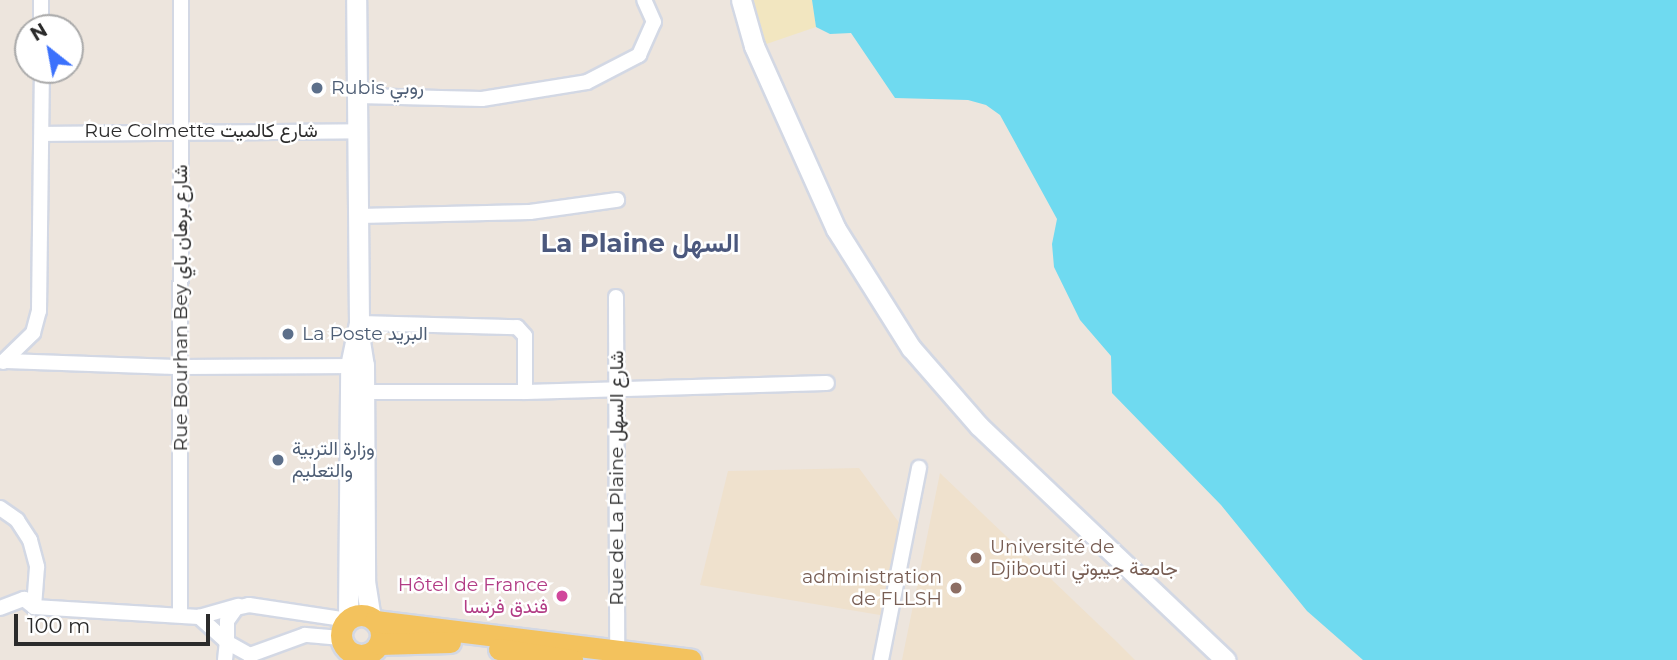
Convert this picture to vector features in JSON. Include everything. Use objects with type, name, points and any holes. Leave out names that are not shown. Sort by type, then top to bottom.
[{"type":"main road","points":[[356,0],[359,131],[357,392],[365,581],[373,619],[381,634],[376,652]]},
{"type":"main road","points":[[741,0],[754,46],[836,229],[911,348],[979,426],[1226,660]]},
{"type":"main road","points":[[357,392],[346,642],[360,655],[440,641],[572,660]]},
{"type":"main road","points":[[346,642],[361,615],[617,656],[691,660]]},
{"type":"main road","points":[[399,660],[418,645],[440,641]]},
{"type":"street","name":"Rue Bourhan Bey شارع برهان باي","points":[[180,615],[181,0]]},
{"type":"street","points":[[358,96],[482,99],[587,82],[639,55],[654,22],[644,0]]},
{"type":"street","points":[[3,362],[33,333],[39,311],[42,84]]},
{"type":"street","name":"Rue Colmette شارع كالميت","points":[[42,134],[180,129],[359,131]]},
{"type":"street","points":[[359,216],[530,212],[617,200]]},
{"type":"street","name":"Rue de La Plaine شارع السهل","points":[[617,297],[617,656]]},
{"type":"street","points":[[358,328],[517,327],[525,336],[525,392]]},
{"type":"street","points":[[3,362],[182,368],[357,366]]},
{"type":"street","points":[[357,392],[525,392],[619,387],[827,383]]},
{"type":"street","points":[[881,660],[919,468]]},
{"type":"street","points":[[0,508],[17,520],[30,540],[37,567],[34,607]]},
{"type":"street","points":[[0,608],[24,599],[34,607],[198,617],[243,605],[311,617],[346,642]]},
{"type":"street","points":[[225,660],[229,616],[243,605]]},
{"type":"street","points":[[198,617],[246,658],[305,635],[312,628],[311,617]]},
{"type":"street","points":[[305,635],[346,642]]},
{"type":"shaded area","points":[[859,468],[903,528],[886,616],[700,585],[728,471]]},
{"type":"shaded area","name":"Université de Djibouti جامعة جيبوتي","points":[[940,473],[1118,643],[1135,660],[902,660]]},
{"type":"sand","points":[[744,0],[812,0],[816,27],[758,47]]},
{"type":"water","points":[[812,0],[1677,0],[1677,660],[1363,660],[1307,611],[1221,505],[1112,393],[1111,356],[1080,320],[1054,267],[1052,244],[1057,219],[1000,115],[986,105],[968,100],[895,98],[851,33],[830,34],[816,27]]},
{"type":"place","name":"Rubis روبي","points":[[317,88]]},
{"type":"place","name":"La Poste البريد","points":[[288,334]]},
{"type":"place","name":"وزارة التربية والتعليم","points":[[278,460]]},
{"type":"place","name":"Université de Djibouti جامعة جيبوتي","points":[[976,558]]},
{"type":"place","name":"administration de FLLSH","points":[[956,588]]},
{"type":"place","name":"Hôtel de France فندق فرنسا","points":[[562,596]]},
{"type":"district","name":"La Plaine السهل","points":[[640,244]]}]
